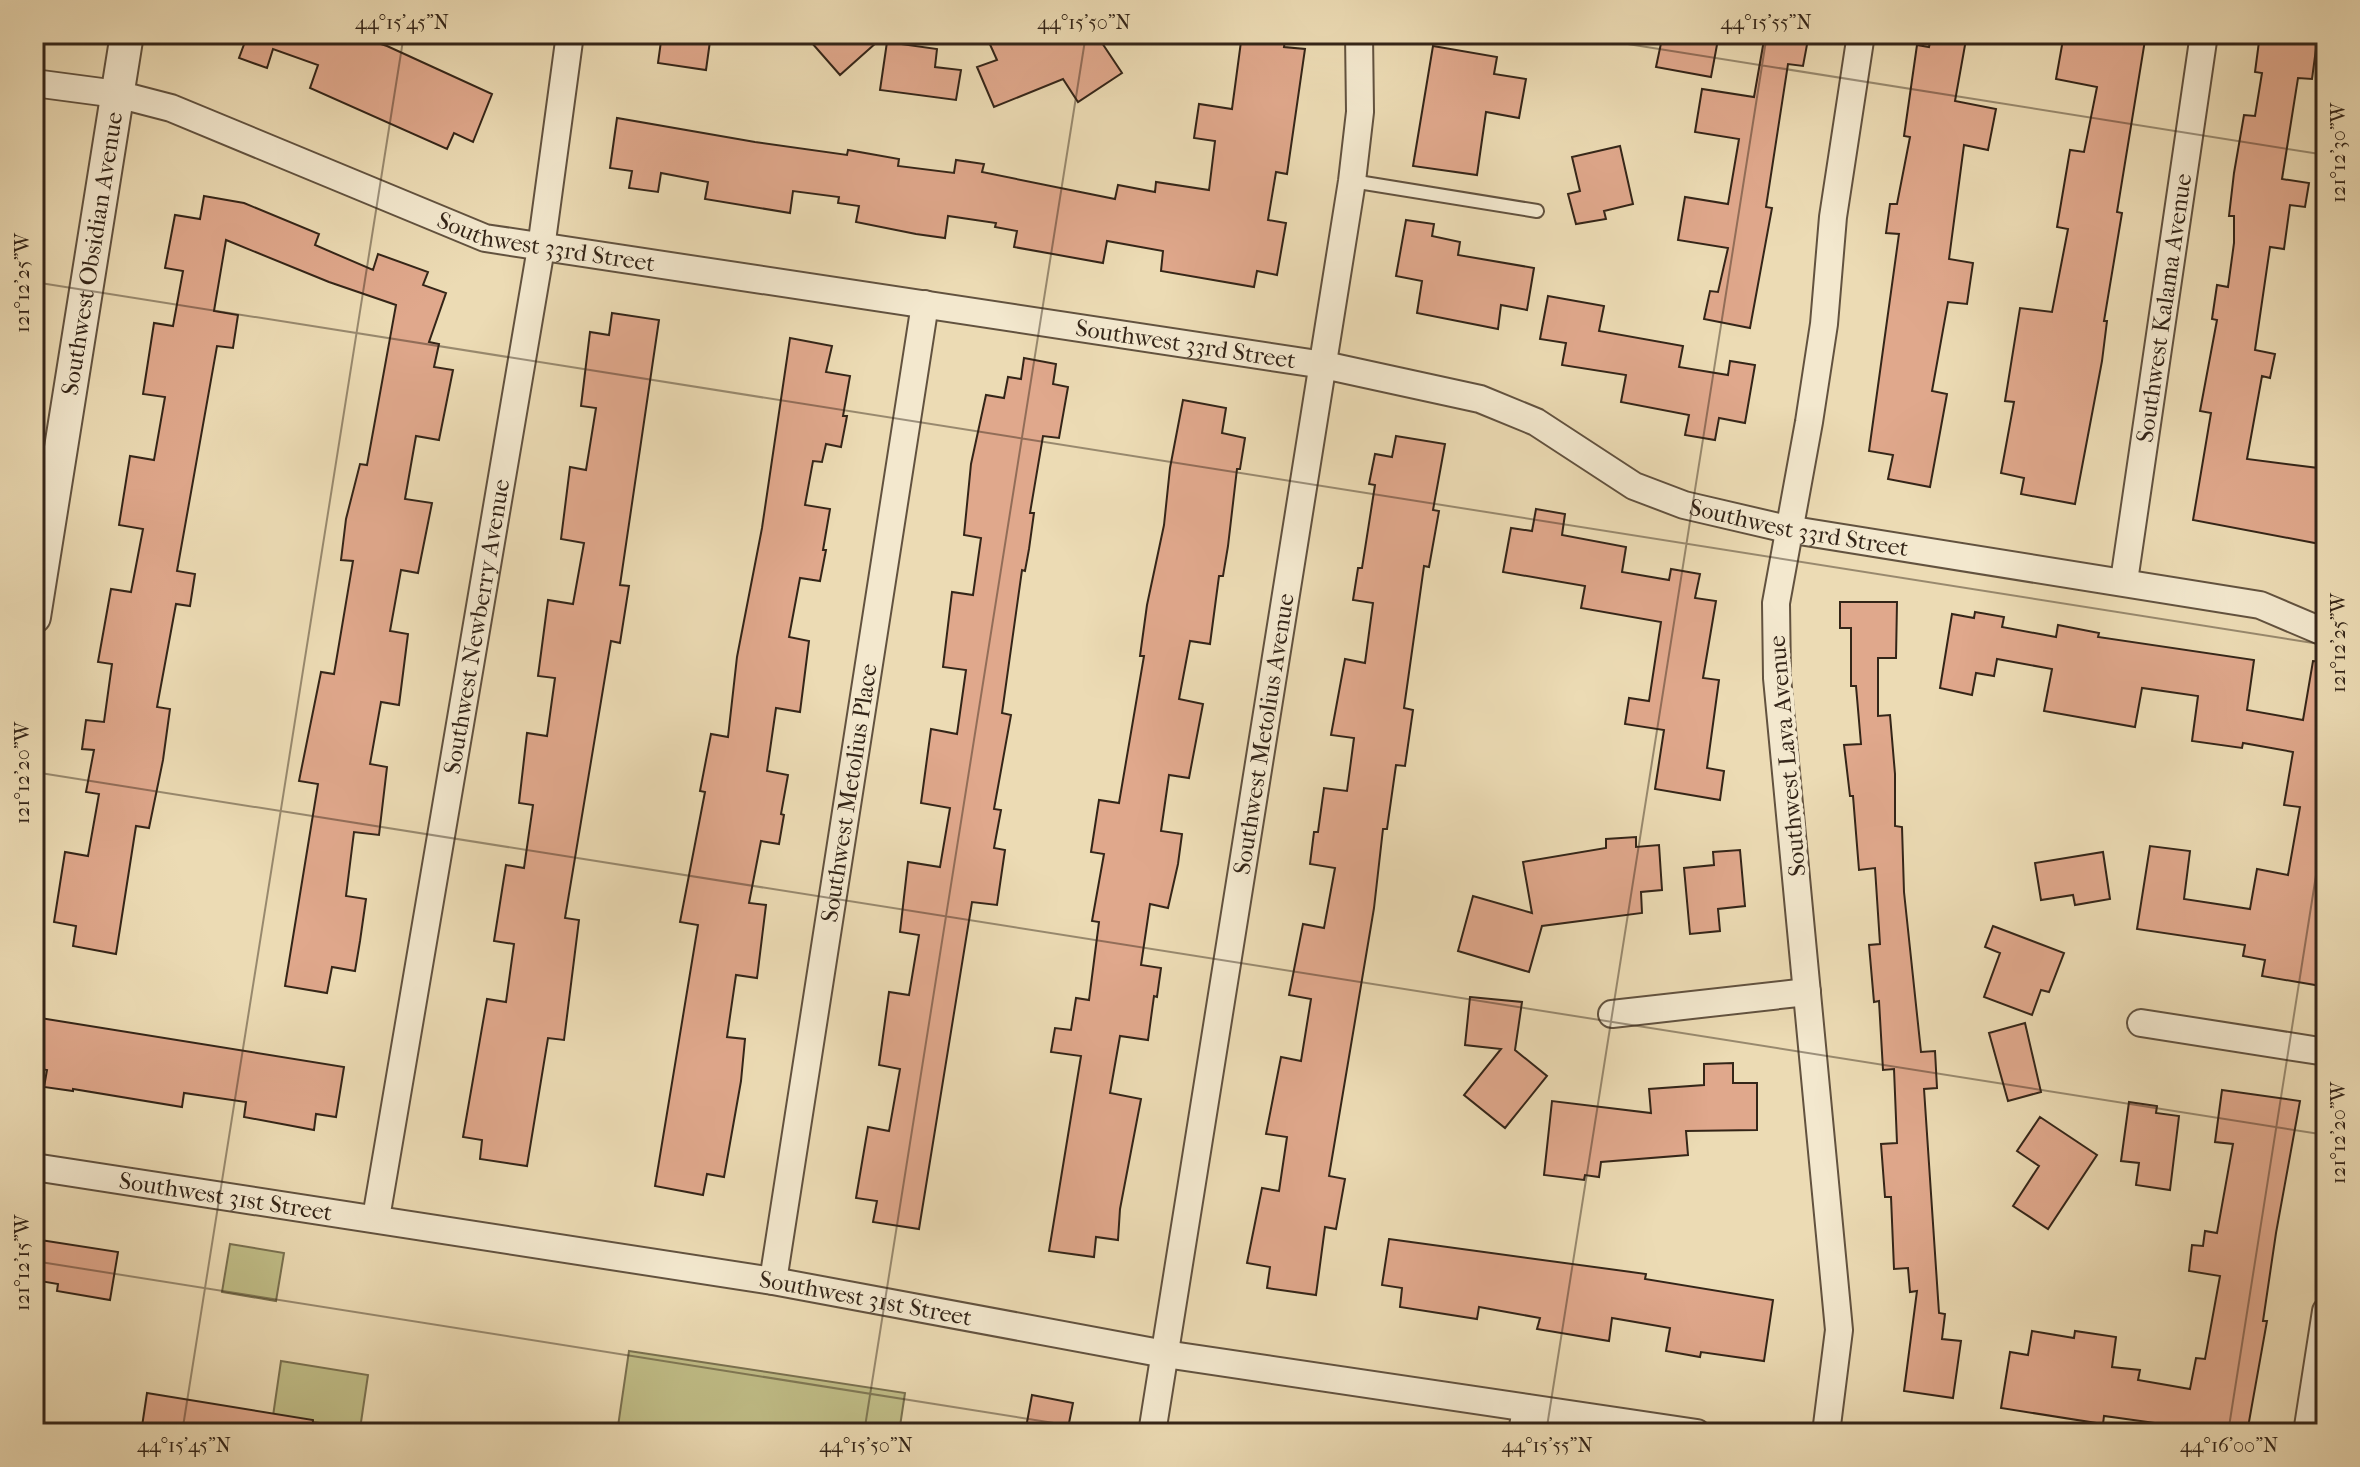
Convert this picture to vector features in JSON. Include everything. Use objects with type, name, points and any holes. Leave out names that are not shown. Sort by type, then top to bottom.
[{"type":"street","name":"Southwest Obsidian Avenue","points":[[34,617],[127,34]]},
{"type":"street","name":"Southwest Newberry Avenue","points":[[376,1218],[541,248],[570,34]]},
{"type":"street","name":"Southwest Metolius Avenue","points":[[1152,1433],[1352,181],[1360,112],[1359,34]]},
{"type":"street","name":"Southwest Lava Avenue","points":[[1826,1433],[1839,1330],[1777,678],[1776,603],[1824,324],[1835,202],[1861,34]]},
{"type":"street","name":"Southwest Kalama Avenue","points":[[2124,581],[2204,34]]},
{"type":"street","name":"Southwest 33rd Street","points":[[34,83],[117,94],[171,108],[224,127],[441,223],[485,238],[1324,365],[1480,399],[1536,422],[1634,486],[1684,505],[1787,529],[2260,605],[2326,633]]},
{"type":"street","name":"Southwest Metolius Place","points":[[773,1281],[925,304]]},
{"type":"street","points":[[1612,1014],[1807,992]]},
{"type":"street","points":[[2141,1023],[2326,1052]]},
{"type":"street","name":"Southwest 31st Street","points":[[34,1167],[773,1281],[1524,1420],[1697,1433]]},
{"type":"street","points":[[2307,1433],[2326,1311]]},
{"type":"lane","points":[[1352,181],[1537,211]]},
{"type":"shaded area","points":[[230,1244],[284,1253],[276,1301],[222,1292]]},
{"type":"shaded area","points":[[629,1351],[905,1393],[899,1433],[617,1433]]},
{"type":"shaded area","points":[[281,1361],[368,1375],[360,1429],[273,1416]]},
{"type":"building","points":[[241,34],[350,34],[387,46],[492,94],[473,142],[454,133],[447,149],[310,88],[318,65],[273,49],[267,68],[239,58],[246,39]]},
{"type":"building","points":[[662,34],[711,34],[706,70],[658,63]]},
{"type":"building","points":[[804,34],[886,34],[840,75]]},
{"type":"building","points":[[1003,34],[1096,34],[1122,73],[1078,102],[1063,79],[994,107],[977,67],[997,60],[988,40]]},
{"type":"building","points":[[1242,34],[1286,34],[1284,47],[1305,49],[1287,174],[1276,172],[1268,220],[1286,223],[1277,275],[1257,271],[1254,287],[1161,271],[1163,251],[1107,241],[1103,263],[1014,247],[1017,231],[995,227],[996,223],[948,216],[945,238],[916,234],[856,222],[859,206],[838,203],[839,197],[793,191],[790,213],[705,199],[708,182],[661,173],[658,192],[629,188],[632,171],[610,168],[617,118],[847,155],[848,150],[899,159],[898,166],[954,173],[956,160],[984,164],[982,172],[1115,199],[1118,185],[1155,192],[1156,182],[1209,190],[1215,141],[1194,138],[1199,104],[1232,109]]},
{"type":"building","points":[[1663,34],[1719,34],[1711,77],[1656,67]]},
{"type":"building","points":[[1765,34],[1809,34],[1803,66],[1788,64],[1766,207],[1772,208],[1750,328],[1704,319],[1710,291],[1718,292],[1728,248],[1678,240],[1685,197],[1728,204],[1739,139],[1695,132],[1702,89],[1754,97]]},
{"type":"building","points":[[1932,34],[1967,34],[1955,101],[1996,109],[1988,150],[1964,145],[1949,259],[1973,263],[1967,304],[1948,302],[1932,391],[1947,394],[1930,487],[1888,479],[1893,455],[1869,451],[1899,234],[1886,233],[1890,204],[1897,204],[1910,137],[1904,136],[1917,45],[1929,47]]},
{"type":"building","points":[[2064,34],[2146,34],[2117,212],[2122,213],[2104,321],[2107,321],[2102,361],[2075,504],[2021,494],[2024,478],[2001,473],[2014,402],[2005,401],[2020,308],[2052,312],[2068,229],[2057,227],[2070,150],[2084,152],[2097,87],[2056,79]]},
{"type":"building","points":[[2260,34],[2318,34],[2312,79],[2298,78],[2282,179],[2309,183],[2305,207],[2290,205],[2284,249],[2270,247],[2255,350],[2275,354],[2270,378],[2262,376],[2247,459],[2326,469],[2326,508],[2320,544],[2193,520],[2211,413],[2200,411],[2217,320],[2212,319],[2217,285],[2228,287],[2234,243],[2234,216],[2229,216],[2234,173],[2244,115],[2255,116],[2262,73],[2255,72]]},
{"type":"building","points":[[887,42],[937,49],[935,67],[961,70],[956,100],[880,90]]},
{"type":"building","points":[[1433,46],[1497,57],[1494,74],[1526,79],[1519,118],[1486,112],[1477,175],[1413,166]]},
{"type":"building","points":[[1620,146],[1633,204],[1604,211],[1606,219],[1576,224],[1568,194],[1580,191],[1572,157]]},
{"type":"building","points":[[204,196],[244,203],[319,234],[315,245],[373,270],[378,254],[428,272],[423,285],[446,293],[429,342],[439,344],[434,367],[453,370],[439,440],[416,436],[405,499],[432,503],[418,573],[401,570],[390,631],[408,634],[399,705],[381,702],[370,764],[387,767],[379,835],[354,832],[346,896],[366,899],[355,971],[332,967],[327,993],[285,986],[318,784],[299,781],[321,672],[334,674],[353,561],[341,560],[346,519],[360,464],[367,465],[396,305],[329,282],[226,240],[214,311],[238,315],[233,348],[217,346],[177,571],[195,574],[190,606],[176,604],[157,707],[170,709],[163,760],[149,828],[136,826],[116,954],[73,946],[76,926],[54,922],[65,852],[88,856],[99,794],[86,792],[94,750],[82,749],[86,720],[104,722],[112,664],[98,662],[111,589],[131,592],[143,529],[119,525],[130,456],[154,460],[165,397],[143,394],[154,323],[173,326],[183,271],[165,268],[175,215],[200,219]]},
{"type":"building","points":[[1406,220],[1434,224],[1432,236],[1460,242],[1458,255],[1534,268],[1527,310],[1501,305],[1498,329],[1417,313],[1422,281],[1396,276]]},
{"type":"building","points":[[1548,296],[1604,306],[1599,331],[1683,346],[1679,367],[1728,375],[1730,361],[1755,365],[1745,423],[1719,418],[1715,440],[1685,435],[1689,415],[1621,402],[1626,375],[1562,365],[1566,343],[1540,339]]},
{"type":"building","points":[[612,313],[659,320],[620,585],[629,586],[620,643],[611,641],[565,918],[579,920],[564,1040],[548,1038],[527,1166],[480,1159],[482,1140],[463,1137],[487,999],[506,1002],[514,944],[494,941],[506,865],[524,868],[533,805],[519,803],[527,733],[547,736],[555,678],[538,676],[548,600],[573,604],[584,543],[561,539],[570,467],[586,470],[596,408],[581,406],[590,332],[609,335]]},
{"type":"building","points":[[790,338],[832,346],[826,372],[850,376],[843,416],[847,416],[841,447],[826,444],[822,462],[813,461],[805,505],[830,509],[823,550],[826,550],[820,581],[800,578],[789,637],[809,641],[800,712],[776,708],[767,771],[788,775],[781,814],[784,815],[779,844],[761,841],[749,903],[766,905],[757,978],[736,975],[727,1037],[745,1039],[741,1081],[724,1177],[707,1174],[703,1195],[655,1186],[698,925],[680,922],[705,792],[700,791],[711,734],[728,737],[737,657],[762,528]]},
{"type":"building","points":[[1024,358],[1056,364],[1053,384],[1068,387],[1059,438],[1043,436],[1030,513],[1034,513],[1029,549],[1025,571],[1022,570],[1002,713],[1011,715],[994,809],[1001,810],[994,848],[1005,850],[997,905],[972,902],[919,1229],[873,1222],[877,1201],[856,1198],[868,1127],[889,1131],[900,1069],[879,1065],[889,992],[909,995],[919,935],[900,932],[908,862],[940,867],[950,808],[921,803],[931,729],[957,734],[966,670],[943,667],[952,592],[973,595],[981,538],[964,535],[971,464],[986,395],[1004,398],[1008,377],[1021,379]]},
{"type":"building","points":[[1183,400],[1226,408],[1222,433],[1245,438],[1240,469],[1237,469],[1228,546],[1223,576],[1219,576],[1210,644],[1190,641],[1179,699],[1203,704],[1189,778],[1169,775],[1161,831],[1182,834],[1178,864],[1168,908],[1150,904],[1141,965],[1161,968],[1157,997],[1154,996],[1148,1040],[1120,1036],[1110,1093],[1141,1099],[1120,1209],[1118,1240],[1096,1237],[1094,1257],[1049,1251],[1081,1056],[1051,1052],[1055,1028],[1071,1030],[1076,998],[1089,1000],[1099,922],[1092,921],[1104,854],[1091,852],[1099,800],[1119,803],[1144,656],[1140,656],[1147,605],[1164,525],[1170,468]]},
{"type":"building","points":[[1396,436],[1445,444],[1433,510],[1439,511],[1429,567],[1424,566],[1404,708],[1413,710],[1405,766],[1396,765],[1387,829],[1383,829],[1374,908],[1329,1176],[1345,1179],[1336,1229],[1325,1227],[1316,1295],[1267,1288],[1270,1267],[1247,1263],[1262,1188],[1279,1191],[1287,1137],[1266,1134],[1281,1057],[1301,1061],[1311,999],[1289,995],[1303,924],[1324,928],[1335,868],[1310,864],[1314,832],[1318,832],[1324,788],[1347,791],[1354,738],[1331,735],[1345,659],[1365,663],[1373,603],[1353,600],[1358,568],[1362,568],[1375,485],[1369,484],[1375,454],[1392,457]]},
{"type":"building","points":[[1536,509],[1565,514],[1562,535],[1626,547],[1622,572],[1669,580],[1671,569],[1700,574],[1695,598],[1716,601],[1703,678],[1719,680],[1707,768],[1724,771],[1720,800],[1655,789],[1664,730],[1625,724],[1629,698],[1649,701],[1661,622],[1581,608],[1585,586],[1503,572],[1511,528],[1532,531]]},
{"type":"building","points":[[1840,602],[1897,602],[1896,658],[1878,658],[1878,716],[1890,715],[1895,826],[1902,827],[1904,892],[1921,1052],[1935,1051],[1937,1088],[1924,1089],[1939,1313],[1945,1314],[1942,1339],[1961,1341],[1953,1398],[1904,1391],[1917,1291],[1910,1292],[1908,1268],[1894,1269],[1891,1197],[1885,1197],[1881,1144],[1897,1143],[1894,1069],[1883,1070],[1879,1001],[1874,1002],[1869,945],[1880,944],[1875,868],[1859,870],[1853,796],[1850,796],[1844,745],[1861,744],[1856,686],[1851,686],[1851,628],[1840,628]]},
{"type":"building","points":[[1975,612],[2004,617],[2002,627],[2056,637],[2058,625],[2099,633],[2098,637],[2254,660],[2247,710],[2303,720],[2313,661],[2326,662],[2326,959],[2321,986],[2262,976],[2265,960],[2243,956],[2245,945],[2137,929],[2150,846],[2190,851],[2184,899],[2250,909],[2257,869],[2288,875],[2300,807],[2284,805],[2293,752],[2243,743],[2242,748],[2192,741],[2198,696],[2142,688],[2135,727],[2044,711],[2052,669],[1997,659],[1994,676],[1976,673],[1972,695],[1940,688],[1952,614],[1974,618]]},
{"type":"building","points":[[1636,837],[1636,847],[1659,845],[1662,890],[1641,892],[1642,913],[1542,926],[1529,972],[1458,951],[1473,896],[1532,913],[1523,862],[1606,848],[1606,839]]},
{"type":"building","points":[[1740,850],[1745,906],[1718,909],[1720,931],[1690,934],[1684,868],[1714,865],[1713,852]]},
{"type":"building","points":[[2103,852],[2110,899],[2075,905],[2073,895],[2041,900],[2035,863]]},
{"type":"building","points":[[1993,926],[2064,953],[2049,992],[2041,990],[2032,1015],[1984,997],[2000,953],[1985,947]]},
{"type":"building","points":[[1470,997],[1522,1002],[1515,1050],[1547,1076],[1505,1128],[1464,1095],[1501,1049],[1465,1045]]},
{"type":"building","points":[[34,1017],[344,1067],[336,1117],[316,1114],[314,1130],[244,1117],[246,1102],[184,1093],[182,1107],[44,1087],[47,1070],[34,1068]]},
{"type":"building","points":[[2025,1023],[2041,1092],[2008,1101],[1989,1033]]},
{"type":"building","points":[[1733,1063],[1733,1083],[1757,1083],[1757,1130],[1686,1131],[1688,1155],[1601,1162],[1599,1177],[1585,1175],[1584,1180],[1544,1175],[1552,1101],[1651,1113],[1649,1089],[1704,1085],[1704,1064]]},
{"type":"building","points":[[2222,1090],[2300,1101],[2276,1233],[2263,1321],[2267,1321],[2247,1433],[2169,1433],[2170,1425],[2104,1416],[2103,1424],[2001,1408],[2010,1352],[2028,1355],[2032,1331],[2074,1338],[2075,1331],[2116,1337],[2112,1367],[2140,1370],[2138,1380],[2190,1389],[2196,1358],[2205,1359],[2220,1276],[2189,1271],[2192,1245],[2203,1246],[2205,1231],[2217,1233],[2233,1144],[2215,1142]]},
{"type":"building","points":[[2129,1102],[2157,1106],[2156,1113],[2179,1116],[2170,1190],[2136,1185],[2139,1163],[2121,1161]]},
{"type":"building","points":[[2040,1117],[2097,1155],[2048,1229],[2013,1206],[2039,1166],[2017,1151]]},
{"type":"building","points":[[34,1239],[118,1252],[110,1300],[57,1291],[58,1284],[34,1280]]},
{"type":"building","points":[[1389,1239],[1646,1274],[1645,1279],[1773,1300],[1764,1361],[1701,1352],[1700,1357],[1666,1351],[1670,1328],[1612,1318],[1609,1341],[1537,1329],[1540,1318],[1479,1307],[1477,1319],[1400,1307],[1402,1288],[1382,1285]]},
{"type":"building","points":[[147,1393],[313,1420],[312,1433],[141,1433]]},
{"type":"building","points":[[1032,1395],[1073,1403],[1067,1433],[1025,1433]]}]
